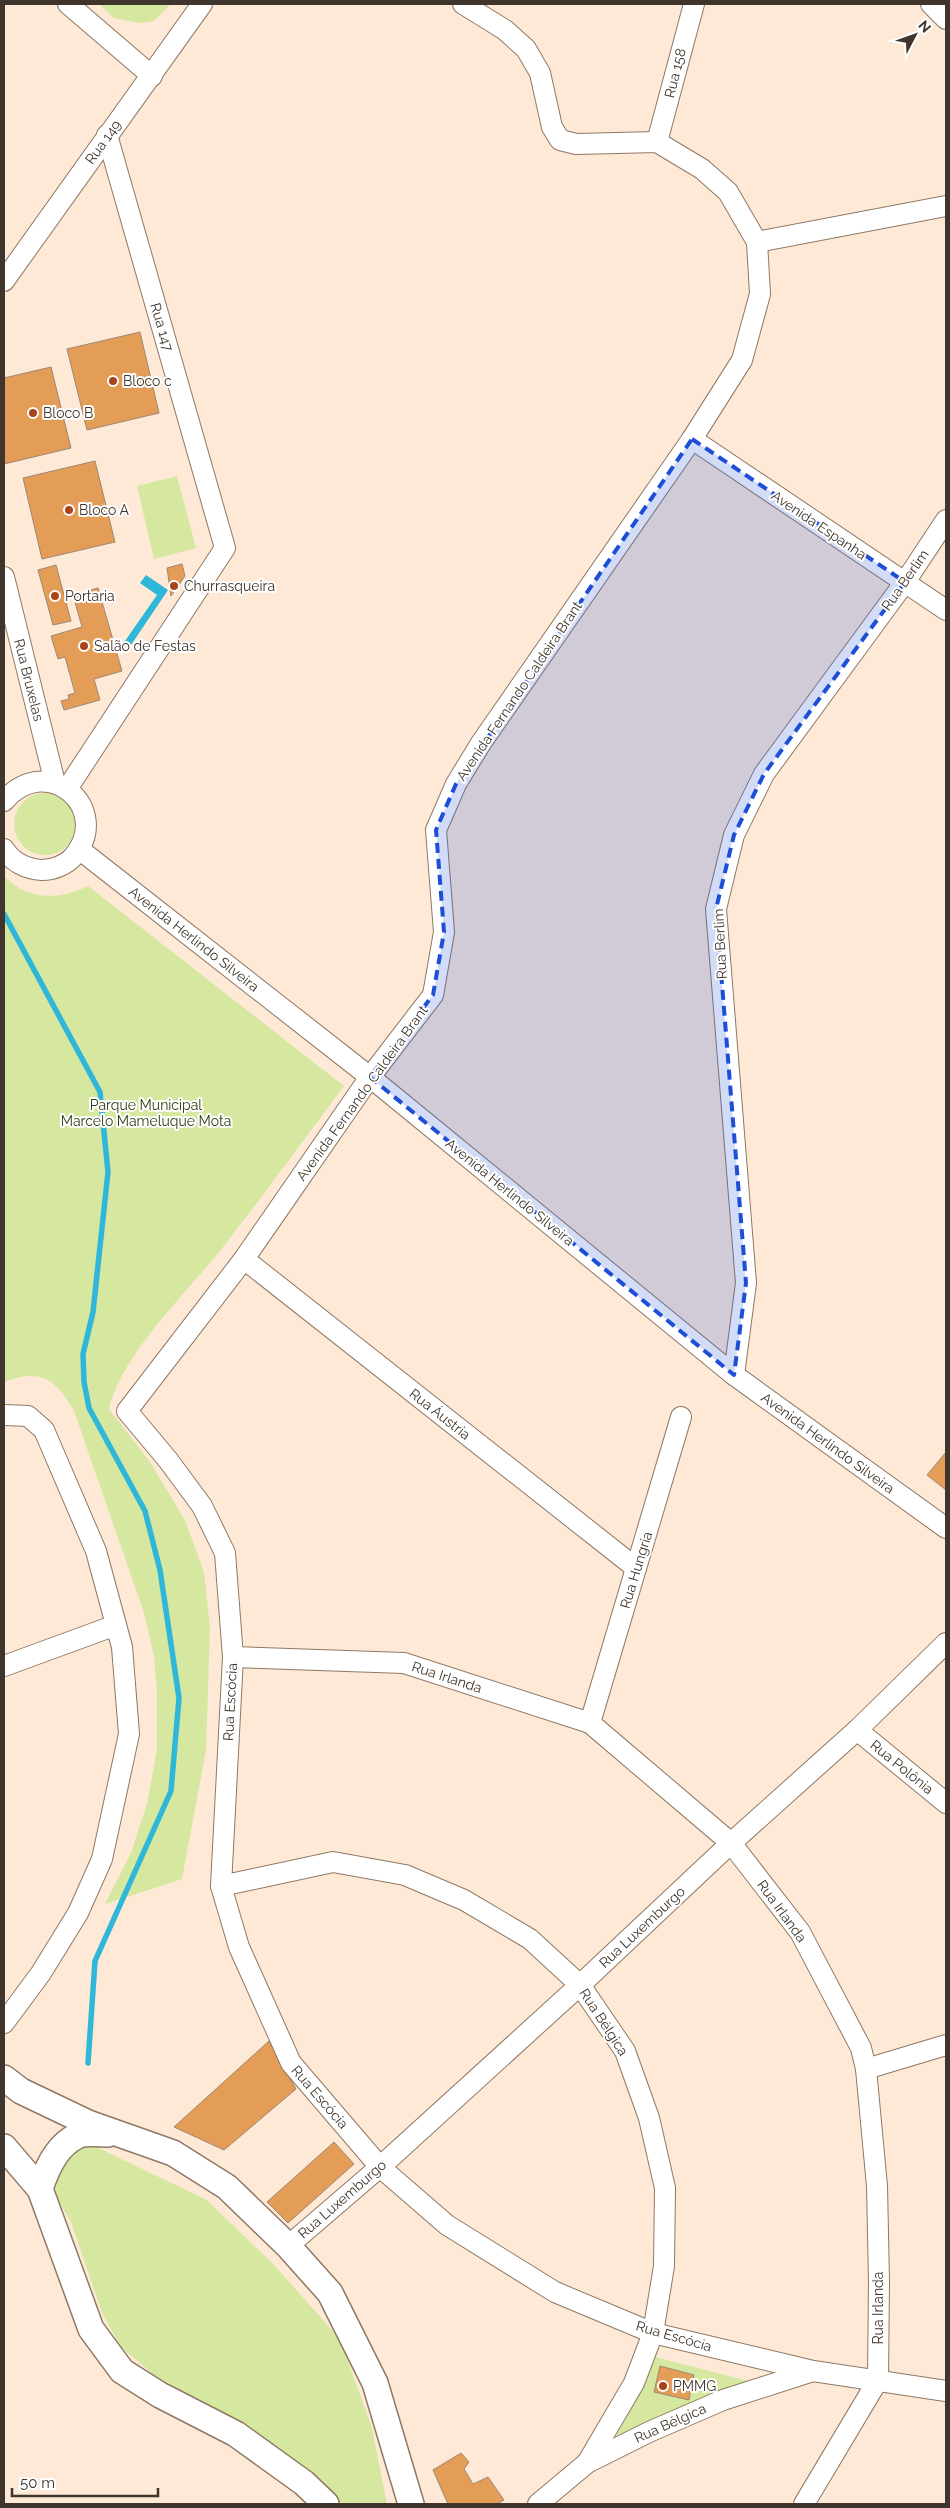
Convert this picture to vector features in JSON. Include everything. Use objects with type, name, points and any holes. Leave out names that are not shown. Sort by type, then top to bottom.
[{"type":"street","points":[[68,4],[152,76]]},
{"type":"street","name":"Rua 149","points":[[4,281],[202,4]]},
{"type":"street","points":[[463,4],[505,30],[526,49],[540,73],[552,127],[560,140],[576,144],[657,142],[702,168],[728,192],[757,242],[946,206]]},
{"type":"street","name":"Rua 158","points":[[657,142],[694,4]]},
{"type":"street","points":[[931,4],[946,19]]},
{"type":"street","name":"Rua 147","points":[[61,786],[225,548],[107,135]]},
{"type":"street","name":"Avenida Fernando Caldeira Brant","points":[[127,1411],[244,1259],[370,1077],[433,995],[444,932],[436,830],[456,784],[482,743],[692,439],[742,360],[760,294],[757,242]]},
{"type":"street","name":"Avenida Espanha","points":[[692,439],[946,610]]},
{"type":"street","name":"Rua Berlim","points":[[734,1375],[746,1284],[716,909],[734,835],[764,774],[904,582],[946,520]]},
{"type":"street","name":"Rua Bruxelas","points":[[4,577],[61,786]]},
{"type":"street","points":[[4,800],[12,791],[25,783],[40,780],[61,786],[77,798],[83,810],[85,837],[79,849],[70,860],[58,867],[44,870],[30,869],[17,863],[4,849]]},
{"type":"street","name":"Avenida Herlindo Silveira","points":[[79,849],[370,1077],[734,1375],[946,1528]]},
{"type":"street","name":"Rua Áustria","points":[[244,1259],[636,1568]]},
{"type":"street","name":"Rua Escócia","points":[[127,1411],[168,1460],[202,1506],[225,1553],[233,1657],[221,1886],[239,1947],[291,2064],[380,2167],[447,2224],[555,2292],[653,2333],[813,2371],[946,2391]]},
{"type":"street","points":[[4,1415],[28,1416],[44,1430],[96,1551],[122,1647],[129,1734],[102,1859],[78,1913],[41,1973],[4,2023]]},
{"type":"street","name":"Rua Hungria","points":[[590,1723],[682,1416]]},
{"type":"street","points":[[4,1666],[116,1625]]},
{"type":"street","name":"Rua Luxemburgo","points":[[288,2246],[380,2167],[580,1985],[731,1843],[857,1730],[946,1642]]},
{"type":"street","name":"Rua Irlanda","points":[[233,1657],[404,1663],[590,1723],[731,1843],[800,1932],[861,2048],[866,2069],[877,2186],[878,2380]]},
{"type":"street","name":"Rua Polônia","points":[[857,1730],[946,1803]]},
{"type":"street","name":"Rua Bélgica","points":[[221,1886],[333,1862],[405,1875],[464,1900],[530,1939],[580,1985],[626,2051],[650,2118],[665,2188],[664,2266],[653,2333],[634,2383],[587,2463]]},
{"type":"street","points":[[866,2069],[946,2045]]},
{"type":"street","points":[[4,2078],[21,2091],[88,2123],[173,2153],[227,2187],[288,2246],[330,2294],[375,2384],[411,2504]]},
{"type":"street","points":[[40,2189],[47,2168],[61,2149],[77,2135],[118,2134]]},
{"type":"street","points":[[4,2147],[40,2189],[91,2329],[122,2370],[160,2395],[236,2434],[304,2483],[326,2504]]},
{"type":"street","name":"Rua Bélgica","points":[[538,2504],[587,2463],[649,2432],[723,2400],[813,2371]]},
{"type":"street","points":[[804,2504],[878,2380]]},
{"type":"highlighted area","points":[[692,439],[905,582],[764,774],[734,835],[716,909],[746,1283],[734,1375],[370,1077],[433,995],[444,932],[436,830],[456,784]]},
{"type":"green space","points":[[99,4],[171,4],[154,21],[140,23],[114,18]]},
{"type":"green space","points":[[177,476],[196,548],[154,559],[137,486]]},
{"type":"green space","points":[[39,793],[51,793],[67,802],[74,812],[76,824],[74,836],[67,846],[51,855],[39,855],[28,850],[19,841],[14,830],[14,818],[19,807],[28,798]]},
{"type":"green space","name":"Parque Municipal Marcelo Mameluque Mota","points":[[4,876],[23,890],[44,896],[66,894],[88,886],[344,1086],[220,1251],[140,1347],[126,1368],[109,1409],[150,1462],[185,1520],[204,1572],[210,1627],[206,1750],[182,1879],[105,1904],[131,1853],[147,1804],[157,1749],[157,1692],[154,1656],[144,1613],[74,1411],[61,1391],[46,1379],[28,1376],[4,1382]]},
{"type":"green space","points":[[90,2144],[207,2200],[274,2265],[340,2339],[372,2428],[387,2504],[342,2504],[322,2481],[251,2432],[153,2374],[121,2347],[102,2313],[71,2222],[51,2189],[64,2160],[74,2152]]},
{"type":"green space","points":[[655,2357],[752,2382],[669,2412],[615,2439]]},
{"type":"water","points":[[146,575],[168,590],[131,645],[125,641],[157,595],[140,583]]},
{"type":"building","name":"Bloco c","points":[[140,332],[159,413],[87,430],[67,349]]},
{"type":"building","name":"Bloco B","points":[[51,367],[71,448],[4,464],[4,378]]},
{"type":"building","name":"Bloco A","points":[[95,461],[115,542],[42,559],[23,478]]},
{"type":"building","name":"Churrasqueira","points":[[182,564],[185,576],[171,596],[167,568]]},
{"type":"building","name":"Portaria","points":[[56,565],[71,621],[53,625],[38,570]]},
{"type":"building","name":"Salão de Festas","points":[[98,588],[122,671],[94,679],[100,700],[64,710],[61,701],[69,699],[68,695],[75,693],[65,657],[58,659],[51,636],[82,627],[73,595]]},
{"type":"building","points":[[946,1452],[946,1490],[927,1475]]},
{"type":"building","points":[[269,2041],[296,2089],[224,2150],[174,2127]]},
{"type":"building","points":[[334,2142],[354,2164],[288,2223],[267,2202]]},
{"type":"building","points":[[660,2366],[694,2375],[689,2400],[654,2392]]},
{"type":"building","points":[[461,2453],[469,2462],[464,2469],[473,2484],[488,2477],[504,2500],[497,2504],[448,2504],[433,2470]]},
{"type":"waterway","points":[[4,914],[100,1092],[108,1172],[93,1312],[83,1354],[84,1382],[89,1408],[145,1511],[160,1570],[179,1698],[171,1791],[95,1961],[88,2063]]},
{"type":"place","name":"Bloco c","points":[[113,381]]},
{"type":"place","name":"Bloco B","points":[[33,413]]},
{"type":"place","name":"Bloco A","points":[[69,510]]},
{"type":"place","name":"Churrasqueira","points":[[174,586]]},
{"type":"place","name":"Portaria","points":[[55,596]]},
{"type":"place","name":"Salão de Festas","points":[[84,646]]},
{"type":"place","name":"PMMG","points":[[663,2386]]}]
